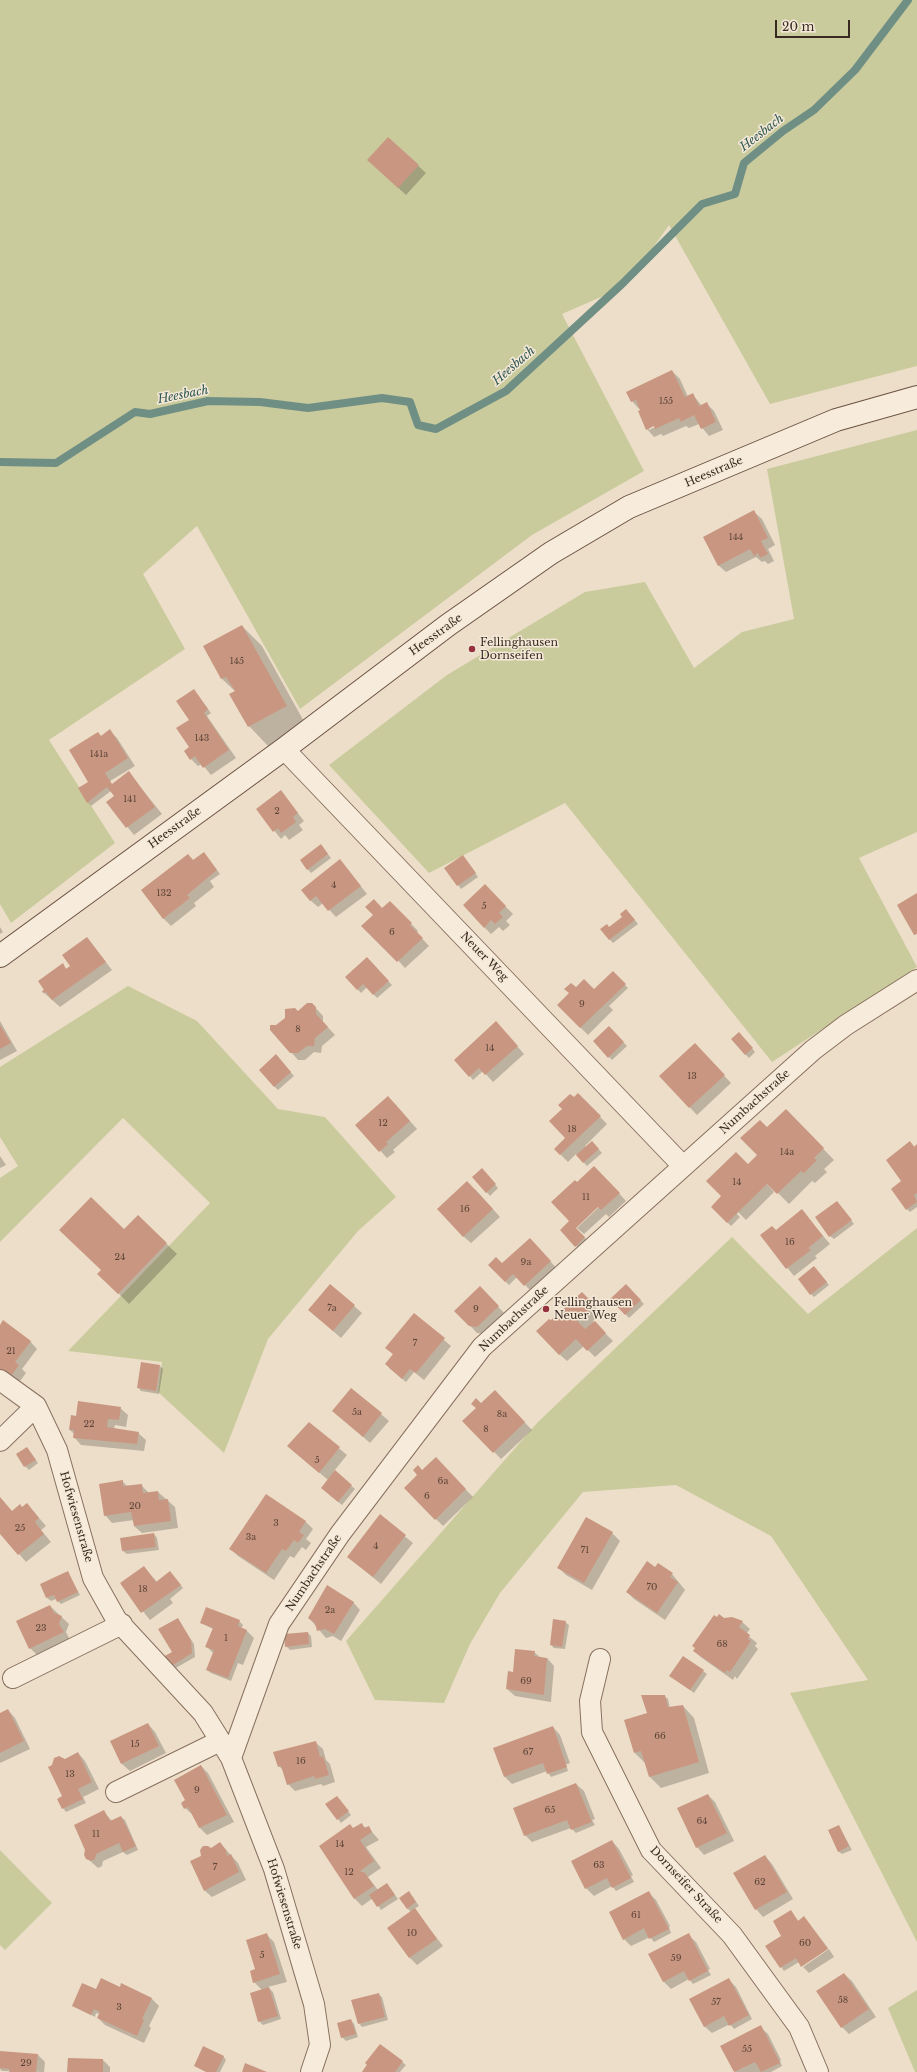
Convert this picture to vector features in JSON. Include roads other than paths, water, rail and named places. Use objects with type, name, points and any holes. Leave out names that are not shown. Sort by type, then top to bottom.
[{"type":"main road","name":"Heesstraße","points":[[0,956],[284,749],[448,625],[531,567],[629,507],[836,420],[917,397]]},
{"type":"street","name":"Neuer Weg","points":[[284,749],[683,1166]]},
{"type":"street","name":"Numbachstraße","points":[[226,1749],[279,1624],[340,1534],[477,1353],[813,1050],[846,1025],[917,980]]},
{"type":"street","points":[[0,1380],[36,1406],[0,1441]]},
{"type":"street","name":"Hofwiesenstraße","points":[[36,1406],[57,1450],[93,1578],[116,1618],[203,1713],[226,1749],[274,1869],[314,2004],[320,2045],[311,2072]]},
{"type":"street","points":[[13,1678],[122,1624]]},
{"type":"street","name":"Dornseifer Straße","points":[[600,1659],[590,1701],[592,1732],[651,1850],[732,1935],[799,2027],[818,2072]]},
{"type":"street","points":[[116,1792],[226,1749]]},
{"type":"waterway","name":"Heesbach","points":[[0,462],[56,463],[135,412],[150,414],[208,401],[260,402],[308,408],[382,398],[410,402],[418,425],[436,429],[506,391],[622,284],[702,204],[735,194],[744,163],[783,131],[814,110],[855,70],[908,0]]},
{"type":"place","name":"Fellinghausen Dornseifen","points":[[472,649]]},
{"type":"place","name":"Fellinghausen Neuer Weg","points":[[546,1309]]}]
